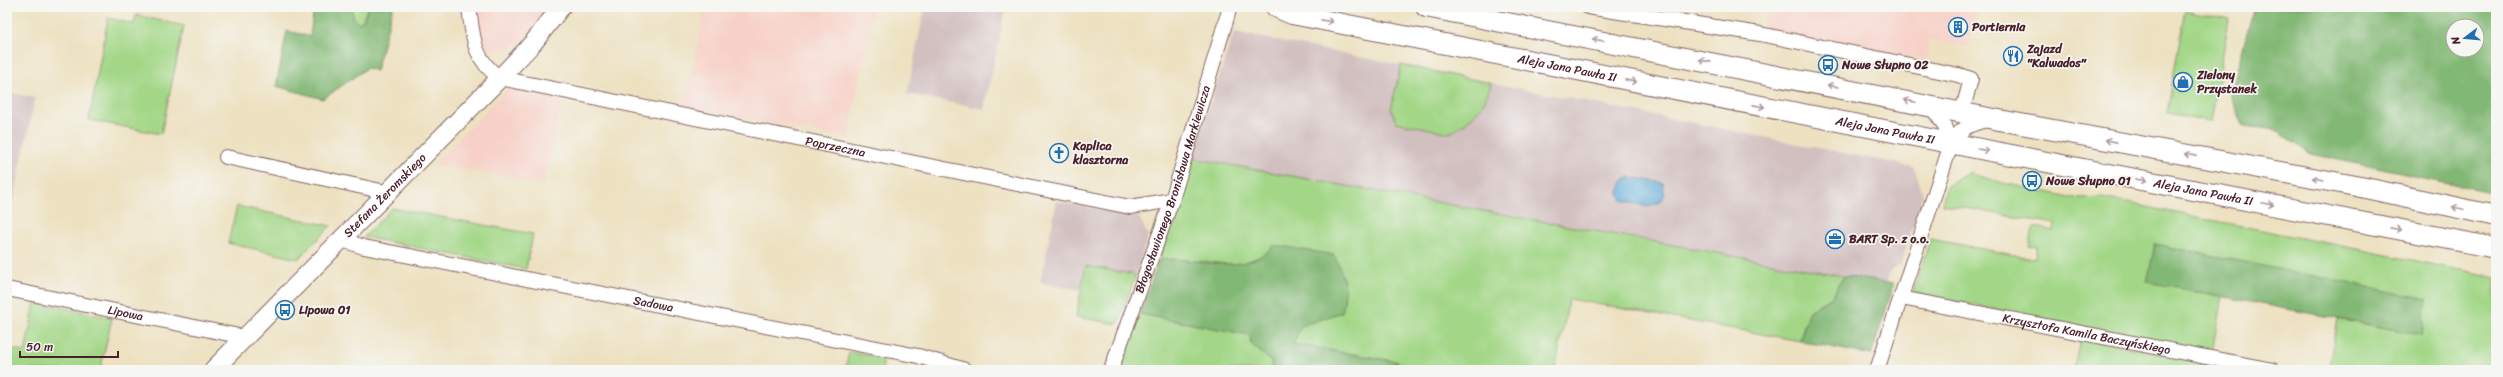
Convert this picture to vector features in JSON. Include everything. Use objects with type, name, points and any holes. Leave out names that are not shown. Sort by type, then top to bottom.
[{"type":"main road","name":"Aleja Jana Pawła II","points":[[1276,7],[1299,16],[1951,144],[2496,248]]},
{"type":"main road","points":[[1426,7],[1992,118],[2356,186],[2496,216]]},
{"type":"street","points":[[469,7],[477,51],[488,70],[500,78]]},
{"type":"street","name":"Błogosławionego Bronisława Markiewicza","points":[[1110,370],[1172,200],[1230,7]]},
{"type":"street","points":[[1588,7],[1760,34],[1958,75],[1971,79],[1962,112]]},
{"type":"street","name":"Stefana Żeromskiego","points":[[213,370],[244,337],[282,302],[390,193],[533,44],[556,10]]},
{"type":"street","name":"Poprzeczna","points":[[500,78],[1130,207],[1172,200]]},
{"type":"street","points":[[1930,105],[1945,126],[1951,144]]},
{"type":"street","points":[[1877,370],[1951,144],[1958,132],[1970,124],[1992,118]]},
{"type":"street","points":[[226,157],[390,193]]},
{"type":"street","name":"Sadowa","points":[[342,240],[372,248],[918,356],[965,370]]},
{"type":"street","name":"Lipowa","points":[[7,289],[244,337]]},
{"type":"street","name":"Krzysztofa Kamila Baczyńskiego","points":[[1901,298],[2273,370]]},
{"type":"shaded area","points":[[477,7],[541,7],[539,16],[528,34],[508,50],[488,48],[481,33]]},
{"type":"shaded area","points":[[705,7],[874,7],[848,138],[684,107]]},
{"type":"shaded area","points":[[925,7],[1006,7],[984,109],[907,94]]},
{"type":"shaded area","points":[[1767,7],[1978,7],[1969,48],[1930,39],[1926,60],[1762,30]]},
{"type":"shaded area","points":[[1234,32],[1401,65],[1392,109],[1396,122],[1450,133],[1488,96],[1491,83],[1914,167],[1923,194],[1901,264],[1890,271],[1886,284],[1192,158]]},
{"type":"shaded area","points":[[509,87],[562,98],[544,184],[435,164]]},
{"type":"shaded area","points":[[7,92],[35,98],[13,201],[7,200]]},
{"type":"shaded area","points":[[1057,201],[1139,217],[1148,236],[1136,275],[1087,266],[1081,290],[1040,283]]},
{"type":"green space","points":[[314,7],[351,7],[354,19],[358,23],[364,20],[368,7],[393,7],[376,71],[367,68],[323,99],[276,86],[287,31],[310,36]]},
{"type":"green space","points":[[351,7],[368,7],[361,23],[358,23],[354,19]]},
{"type":"green space","points":[[2254,7],[2496,7],[2496,193],[2310,154],[2276,130],[2244,126],[2230,96]]},
{"type":"green space","points":[[2185,10],[2229,19],[2211,121],[2167,113]]},
{"type":"green space","points":[[136,15],[184,26],[161,134],[89,120],[108,18],[134,24]]},
{"type":"green space","points":[[1401,65],[1491,83],[1485,100],[1481,106],[1471,118],[1450,133],[1396,122],[1391,109]]},
{"type":"green space","points":[[1192,158],[1844,276],[1832,297],[1819,304],[1804,324],[1800,341],[1569,299],[1555,370],[1396,370],[1399,362],[1293,344],[1301,326],[1312,322],[1264,255],[1238,265],[1176,259],[1159,260]]},
{"type":"green space","points":[[1968,173],[2003,183],[2080,199],[2102,198],[2496,277],[2496,370],[2328,370],[2338,319],[2422,335],[2155,244],[2148,282],[2222,296],[2212,352],[1913,293],[1930,239],[2035,259],[2037,247],[2029,246],[2034,227],[2054,231],[2055,224],[1942,204],[1947,186]]},
{"type":"green space","points":[[237,206],[331,226],[298,259],[228,243]]},
{"type":"green space","points":[[392,208],[533,234],[526,269],[364,237]]},
{"type":"green space","points":[[2155,244],[2427,299],[2422,335],[2147,282]]},
{"type":"green space","points":[[1275,245],[1334,255],[1343,276],[1345,297],[1342,312],[1301,326],[1293,344],[1399,362],[1396,370],[1272,370],[1271,361],[1251,344],[1250,335],[1140,314],[1159,260],[1235,264],[1249,261],[1262,255]]},
{"type":"green space","points":[[1086,266],[1136,275],[1118,324],[1076,317]]},
{"type":"green space","points":[[1844,276],[1894,284],[1871,355],[1800,341],[1808,312],[1832,297]]},
{"type":"green space","points":[[35,302],[112,318],[101,367],[116,370],[7,370],[7,348],[25,352]]},
{"type":"green space","points":[[1140,314],[1251,335],[1251,344],[1271,361],[1272,370],[1120,370]]},
{"type":"green space","points":[[2081,338],[2242,370],[2073,370]]},
{"type":"green space","points":[[849,352],[884,358],[882,370],[845,370]]},
{"type":"water","points":[[1631,177],[1663,183],[1665,194],[1661,202],[1649,207],[1622,201],[1619,193],[1623,180]]},
{"type":"place","name":"Portiernia","points":[[1958,27]]},
{"type":"place","name":"Zajazd \"Kalwados\"","points":[[2013,56]]},
{"type":"place","name":"Nowe Słupno 02","points":[[1828,65]]},
{"type":"place","name":"Zielony Przystanek","points":[[2183,82]]},
{"type":"place","name":"Kaplica klasztorna","points":[[1059,153]]},
{"type":"place","name":"Nowe Słupno 01","points":[[2032,181]]},
{"type":"place","name":"BART Sp. z o.o.","points":[[1835,239]]},
{"type":"place","name":"Lipowa 01","points":[[285,310]]}]
